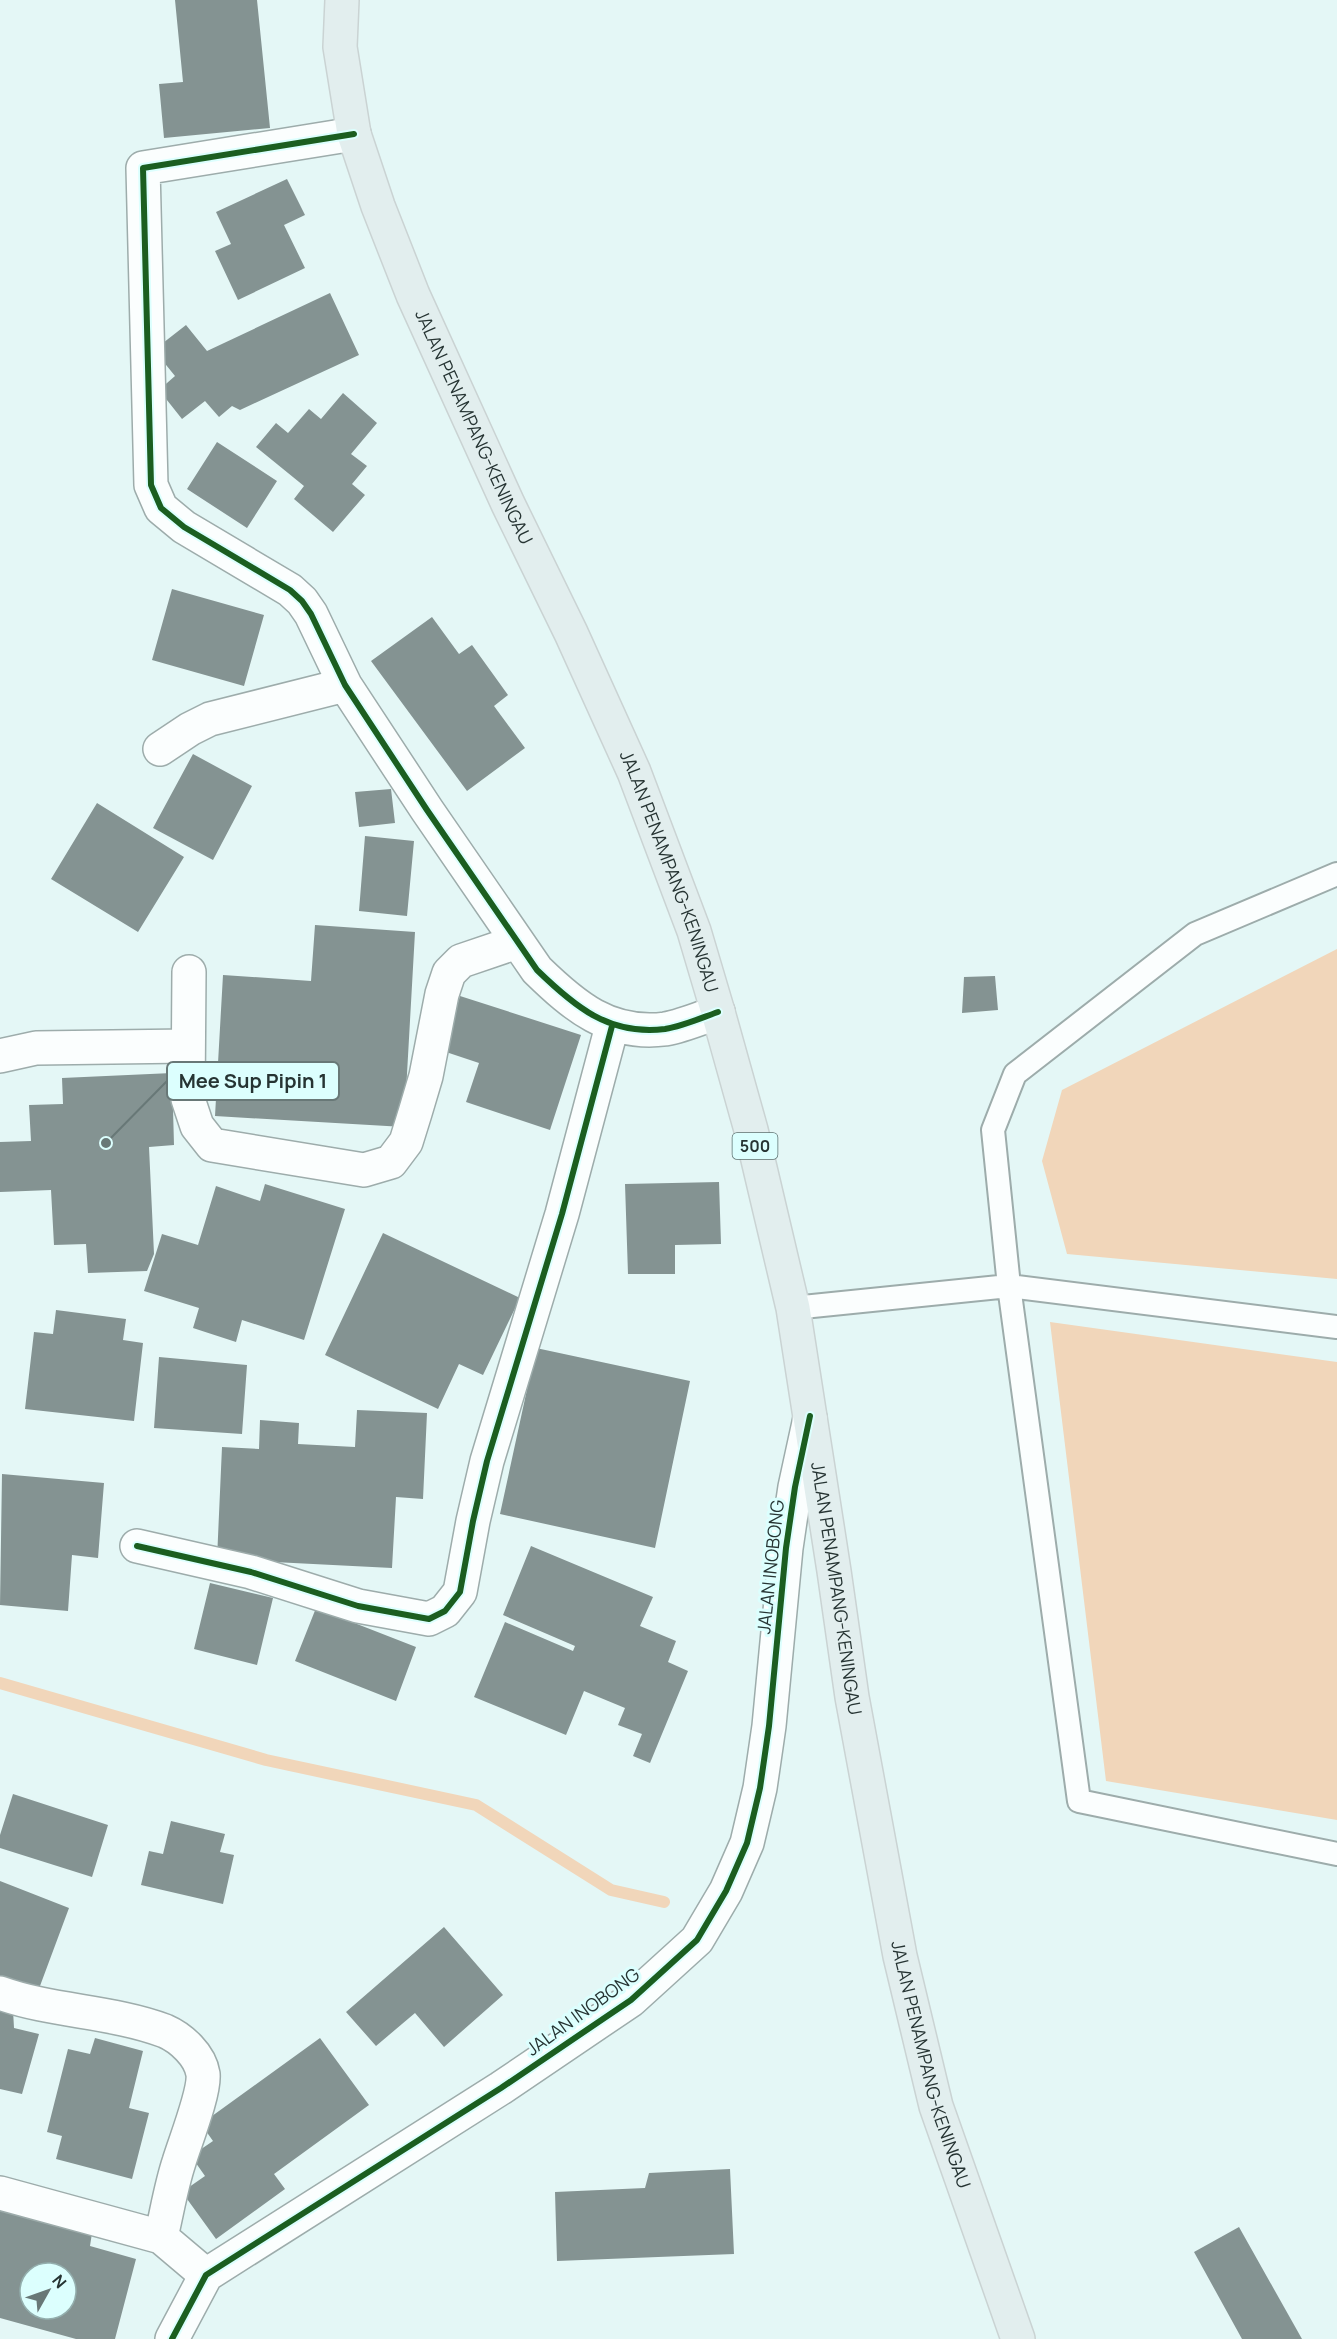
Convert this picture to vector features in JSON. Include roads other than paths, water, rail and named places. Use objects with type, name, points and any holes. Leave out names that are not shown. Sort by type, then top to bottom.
[{"type":"main road","name":"JALAN PENAMPANG-KENINGAU","points":[[342,0],[340,48],[354,134],[378,206],[413,295],[634,772],[694,931],[718,1012],[751,1130],[793,1308],[854,1708],[900,1956],[936,2106],[1018,2339]]},
{"type":"street","points":[[354,134],[143,168],[151,485],[161,508],[184,527],[290,590],[302,601],[345,685],[517,942],[537,970],[557,989],[579,1008],[612,1026],[645,1030],[667,1029],[718,1012]]},
{"type":"street","points":[[160,749],[210,719],[345,685]]},
{"type":"street","points":[[189,972],[188,1099],[197,1126],[212,1144],[364,1170],[391,1162],[406,1142],[426,1076],[442,994],[449,973],[461,961],[517,942]]},
{"type":"street","points":[[137,1546],[251,1572],[358,1606],[429,1619],[446,1611],[460,1592],[472,1521],[487,1461],[562,1214],[612,1026]]},
{"type":"street","points":[[0,1056],[36,1048],[188,1046]]},
{"type":"street","name":"JALAN INOBONG","points":[[172,2339],[206,2276],[501,2088],[631,2000],[697,1940],[726,1891],[747,1843],[760,1788],[769,1726],[786,1548],[795,1487],[810,1416]]},
{"type":"street","points":[[0,1994],[166,2031],[180,2040],[196,2056],[203,2075],[196,2110],[178,2164],[160,2237]]},
{"type":"street","points":[[0,2193],[160,2237],[206,2276]]},
{"type":"lane","points":[[1337,874],[1195,934],[1015,1074],[993,1131],[1009,1286],[1079,1801],[1337,1854]]},
{"type":"lane","points":[[793,1308],[1009,1286],[1337,1327]]},
{"type":"waterway","points":[[0,1683],[266,1760],[476,1805],[611,1890],[664,1902]]},
{"type":"place","name":"Mee Sup Pipin 1","points":[[106,1143]]}]
